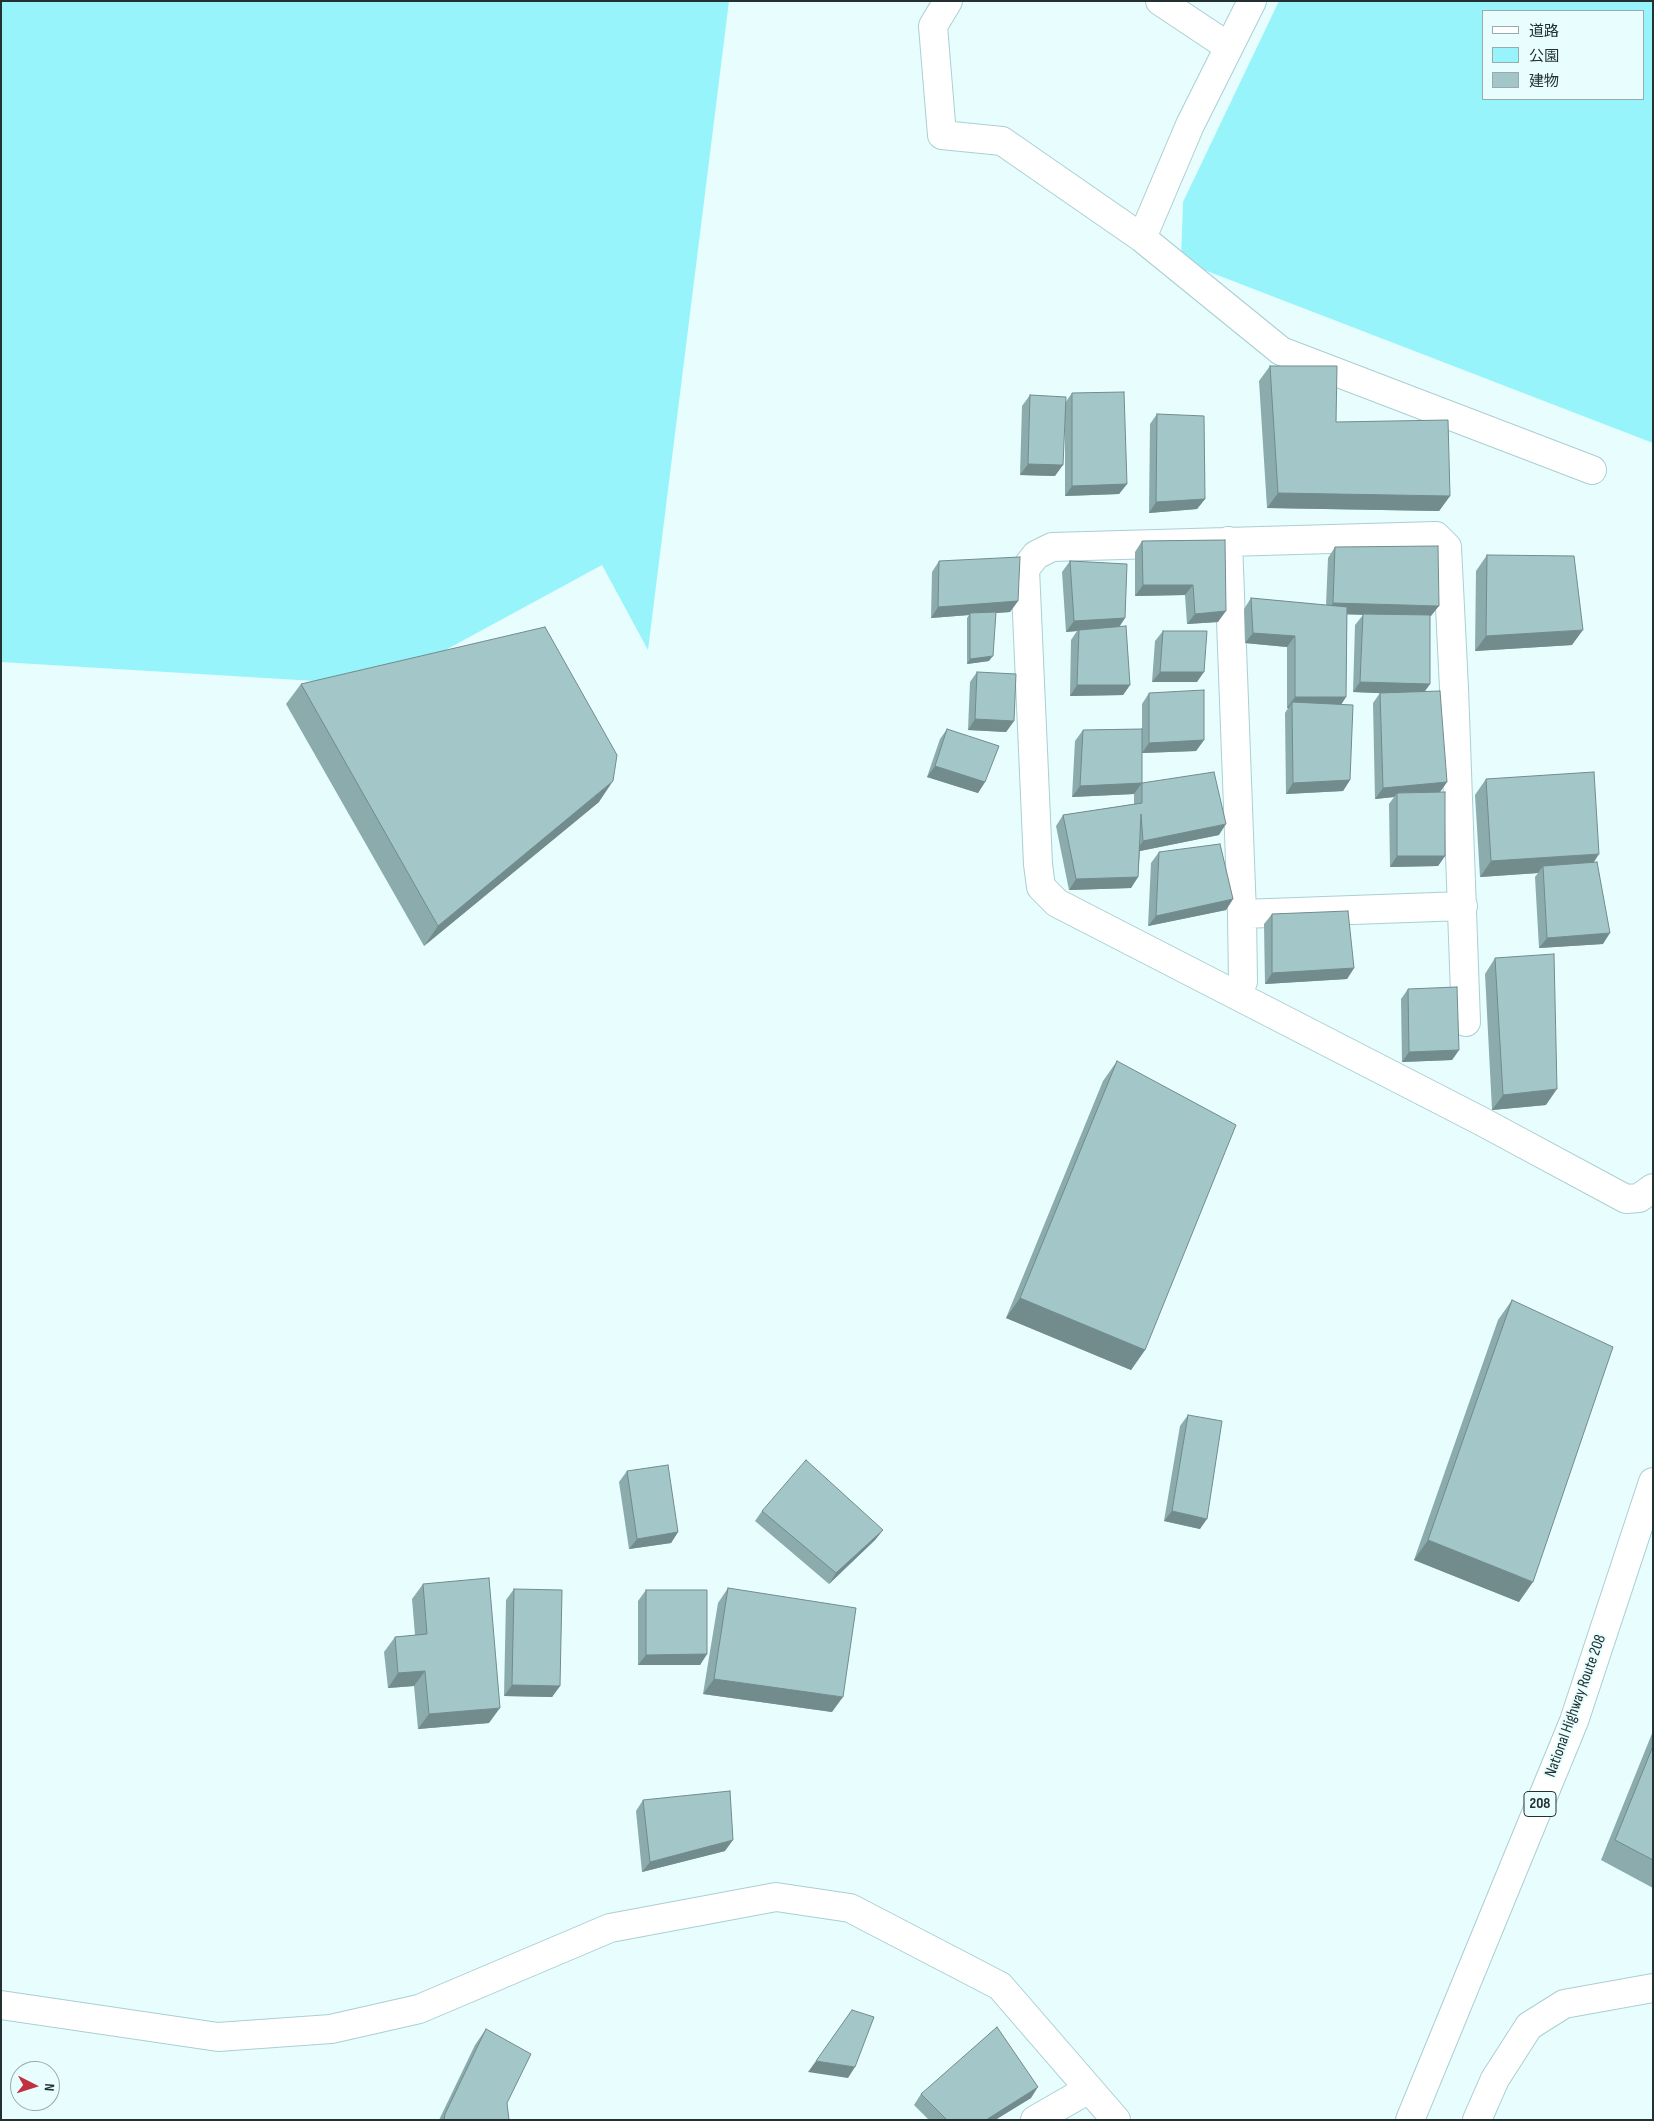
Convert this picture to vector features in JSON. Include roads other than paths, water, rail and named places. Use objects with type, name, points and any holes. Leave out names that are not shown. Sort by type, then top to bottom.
[{"type":"main road","points":[[948,1],[933,26],[942,135],[1002,141],[1142,238],[1281,351],[1592,470]]},
{"type":"main road","points":[[1160,1],[1229,47]]},
{"type":"main road","points":[[1142,238],[1190,125],[1252,1]]},
{"type":"main road","points":[[1466,1022],[1463,906],[1447,547],[1436,536],[1052,547],[1036,555],[1025,570],[1038,864],[1041,887],[1057,903],[1481,1121],[1626,1199],[1639,1198],[1653,1188]]},
{"type":"main road","points":[[1228,541],[1242,914],[1243,982],[1235,994]]},
{"type":"main road","points":[[1242,914],[1463,906]]},
{"type":"main road","name":"National Highway Route 208","points":[[1410,2120],[1574,1721],[1653,1482]]},
{"type":"main road","points":[[1,2005],[218,2037],[332,2029],[418,2009],[610,1928],[776,1897],[850,1908],[1000,1986],[1116,2120]]},
{"type":"main road","points":[[1477,2120],[1495,2079],[1528,2026],[1564,2004],[1653,1988]]},
{"type":"main road","points":[[1035,2120],[1090,2089]]}]
